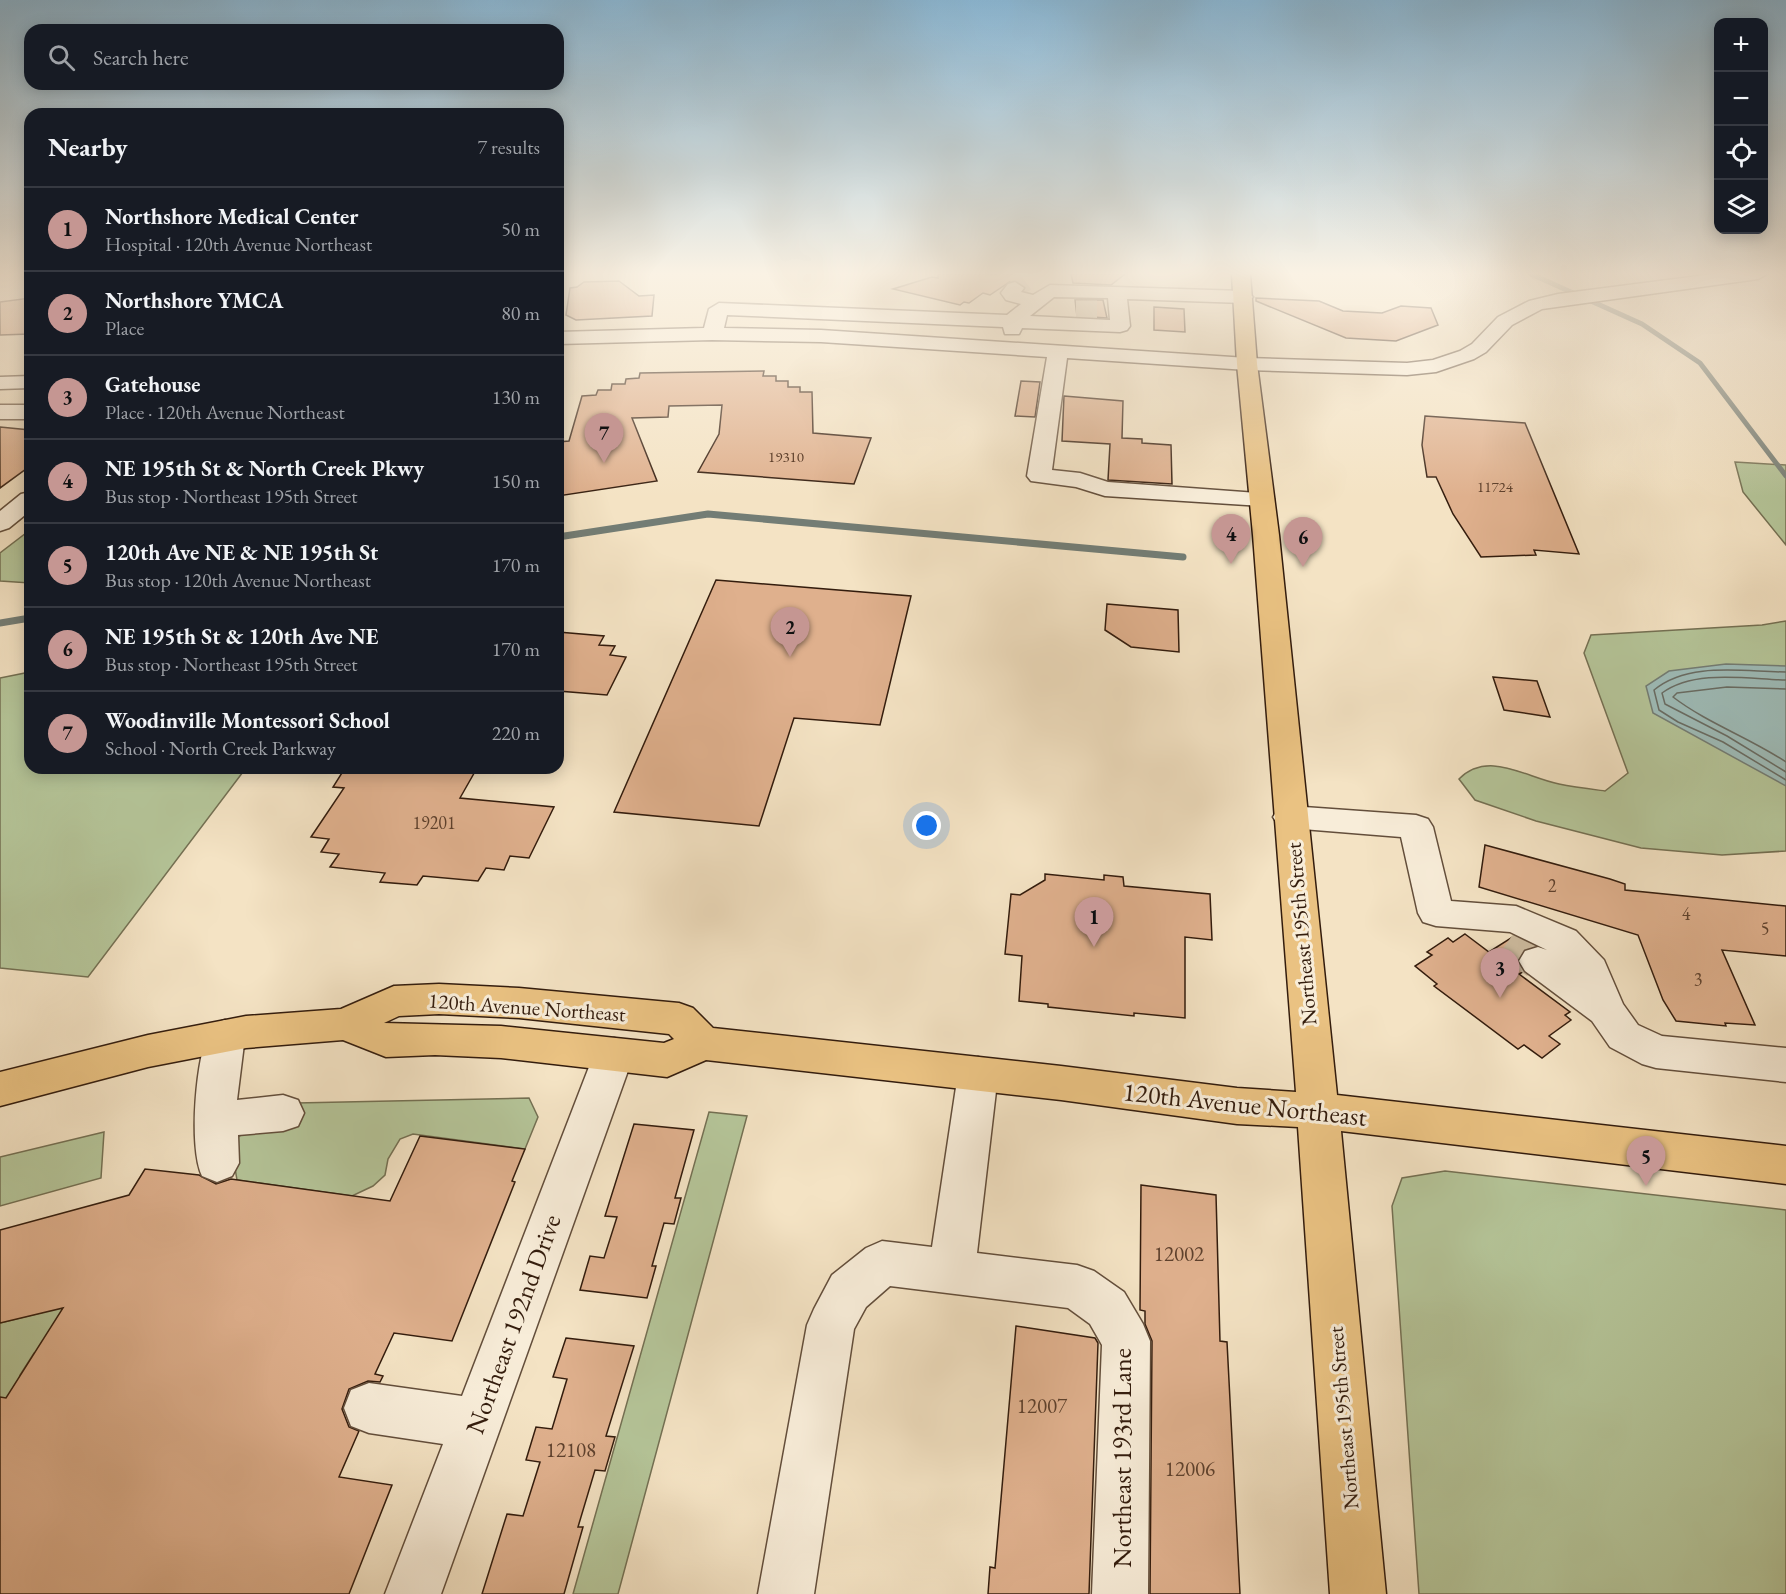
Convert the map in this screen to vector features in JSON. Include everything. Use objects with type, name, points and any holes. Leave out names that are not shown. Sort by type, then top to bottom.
[{"type":"main road","name":"Northeast 195th Street","points":[[1246,348],[1318,1111],[1358,1594]]},
{"type":"main road","name":"120th Avenue Northeast","points":[[0,1089],[148,1051],[246,1032],[346,1024],[394,1001],[439,999],[519,1003],[679,1019],[703,1042]]},
{"type":"main road","name":"120th Avenue Northeast","points":[[346,1024],[386,1041],[501,1042],[667,1060],[703,1042],[1237,1106],[1318,1111],[1786,1165]]},
{"type":"street","points":[[1016,348],[1247,364],[1384,370],[1436,366],[1478,348]]},
{"type":"street","points":[[1058,351],[1039,476],[1080,480],[1105,489],[1262,499]]},
{"type":"street","points":[[0,383],[24,382]]},
{"type":"street","points":[[0,412],[24,412]]},
{"type":"street","points":[[0,523],[24,504]]},
{"type":"street","points":[[1290,817],[1416,827],[1436,913],[1516,919],[1563,941],[1591,970],[1606,1010],[1624,1036],[1656,1052],[1786,1065]]},
{"type":"street","points":[[1477,916],[1606,1010]]},
{"type":"street","points":[[217,1163],[216,1100],[225,1036]]},
{"type":"street","name":"Northeast 192nd Drive","points":[[413,1594],[614,1054]]},
{"type":"street","points":[[952,1272],[978,1074]]},
{"type":"street","points":[[216,1122],[249,1114],[283,1113]]},
{"type":"street","name":"Northeast 193rd Lane","points":[[786,1594],[831,1325],[849,1291],[882,1263],[1077,1287],[1107,1308],[1126,1341],[1120,1594]]},
{"type":"street","points":[[369,1408],[477,1423]]},
{"type":"green space","points":[[1735,462],[1786,465],[1786,545],[1743,492]]},
{"type":"green space","points":[[24,535],[24,583],[0,581],[0,553]]},
{"type":"green space","points":[[1786,621],[1786,851],[1722,855],[1641,848],[1536,821],[1475,800],[1459,779],[1470,771],[1494,766],[1559,784],[1605,791],[1628,773],[1584,653],[1591,635],[1762,625]]},
{"type":"green space","points":[[24,673],[24,774],[241,774],[88,977],[0,968],[0,678]]},
{"type":"green space","points":[[529,1098],[538,1117],[525,1149],[413,1134],[400,1139],[388,1159],[385,1175],[373,1186],[352,1196],[237,1180],[233,1156],[236,1138],[296,1103]]},
{"type":"green space","points":[[709,1112],[747,1116],[618,1594],[573,1594]]},
{"type":"green space","points":[[104,1132],[101,1178],[0,1206],[0,1157]]},
{"type":"green space","points":[[1445,1171],[1786,1210],[1786,1594],[1419,1594],[1392,1206],[1402,1178]]},
{"type":"green space","points":[[76,1296],[39,1354],[34,1353],[20,1375],[15,1399],[0,1400],[0,1323],[44,1312]]},
{"type":"water","points":[[1726,664],[1786,666],[1786,786],[1653,713],[1646,686],[1669,671]]},
{"type":"building","points":[[764,371],[763,376],[776,376],[776,381],[788,381],[788,387],[800,387],[800,392],[812,392],[813,433],[871,438],[854,484],[698,472],[719,434],[722,405],[669,406],[668,417],[632,418],[657,481],[564,495],[564,441],[569,441],[582,396],[596,395],[598,390],[611,390],[612,384],[625,384],[626,379],[639,378],[640,373]]},
{"type":"building","points":[[1021,381],[1040,382],[1035,417],[1015,416]]},
{"type":"building","points":[[1064,396],[1123,401],[1122,438],[1142,439],[1142,443],[1171,445],[1172,484],[1108,480],[1110,444],[1062,441]]},
{"type":"building","points":[[1425,416],[1525,423],[1579,554],[1534,550],[1536,555],[1481,557],[1453,514],[1436,477],[1427,477],[1422,445]]},
{"type":"building","points":[[0,427],[24,429],[24,470],[0,488]]},
{"type":"building","points":[[716,580],[911,596],[880,725],[794,718],[759,826],[614,812]]},
{"type":"building","points":[[1107,604],[1178,610],[1179,652],[1131,647],[1105,630]]},
{"type":"building","points":[[564,633],[604,636],[599,645],[615,646],[610,655],[626,657],[607,695],[564,691]]},
{"type":"building","points":[[1493,677],[1537,681],[1550,717],[1504,710]]},
{"type":"building","points":[[341,774],[474,774],[460,798],[554,807],[529,858],[510,856],[504,870],[486,868],[478,881],[423,876],[417,885],[380,882],[385,873],[330,867],[339,854],[321,852],[329,839],[311,837],[344,788],[333,787]]},
{"type":"building","points":[[1485,845],[1610,879],[1625,884],[1625,890],[1786,906],[1786,956],[1722,950],[1755,1025],[1725,1023],[1726,1026],[1676,1021],[1663,1000],[1638,935],[1479,887]]},
{"type":"building","points":[[1045,874],[1104,880],[1104,875],[1123,877],[1124,886],[1210,894],[1212,940],[1185,937],[1185,1018],[1134,1013],[1134,1016],[1048,1007],[1048,1004],[1019,1001],[1022,956],[1005,954],[1011,894],[1020,895],[1045,880]]},
{"type":"building","points":[[1465,934],[1489,952],[1514,936],[1534,946],[1523,950],[1517,960],[1523,972],[1519,974],[1570,1012],[1565,1015],[1571,1020],[1549,1036],[1560,1044],[1542,1058],[1524,1045],[1518,1049],[1434,986],[1437,984],[1415,966],[1432,955],[1427,952],[1448,938],[1453,942]]},
{"type":"building","points":[[634,1124],[694,1130],[675,1198],[681,1198],[674,1224],[664,1223],[652,1266],[656,1266],[647,1298],[580,1290],[590,1256],[604,1258],[617,1217],[605,1216]]},
{"type":"building","points":[[420,1136],[525,1149],[512,1181],[515,1182],[452,1341],[394,1333],[375,1374],[383,1376],[380,1382],[368,1381],[349,1389],[342,1409],[349,1427],[359,1431],[339,1477],[392,1485],[349,1594],[0,1594],[0,1397],[6,1398],[63,1308],[0,1323],[0,1230],[129,1195],[145,1169],[199,1175],[216,1184],[231,1179],[390,1201]]},
{"type":"building","points":[[1141,1185],[1216,1195],[1220,1341],[1227,1342],[1240,1594],[1150,1594],[1152,1341],[1145,1324],[1145,1311],[1140,1310]]},
{"type":"building","points":[[1016,1326],[1095,1338],[1098,1343],[1089,1594],[988,1594],[990,1567],[995,1568]]},
{"type":"building","points":[[566,1338],[634,1346],[606,1436],[615,1437],[605,1471],[595,1470],[578,1527],[583,1527],[564,1594],[482,1594],[507,1514],[523,1516],[540,1462],[526,1460],[536,1427],[552,1429],[567,1379],[553,1377]]},
{"type":"waterway","points":[[1678,348],[1700,363],[1786,476]]},
{"type":"waterway","points":[[564,536],[708,514],[1183,557]]},
{"type":"waterway","points":[[0,623],[24,619]]},
{"type":"tunnel","points":[[1509,940],[1538,961]]},
{"type":"place","name":"Woodinville Montessori School","points":[[604,463]]},
{"type":"place","name":"NE 195th St & North Creek Pkwy","points":[[1231,564]]},
{"type":"place","name":"NE 195th St & 120th Ave NE","points":[[1303,567]]},
{"type":"place","name":"Northshore YMCA","points":[[790,657]]},
{"type":"place","name":"Northshore Medical Center","points":[[1094,947]]},
{"type":"place","name":"Gatehouse","points":[[1500,998]]},
{"type":"place","name":"120th Ave NE & NE 195th St","points":[[1646,1186]]}]
